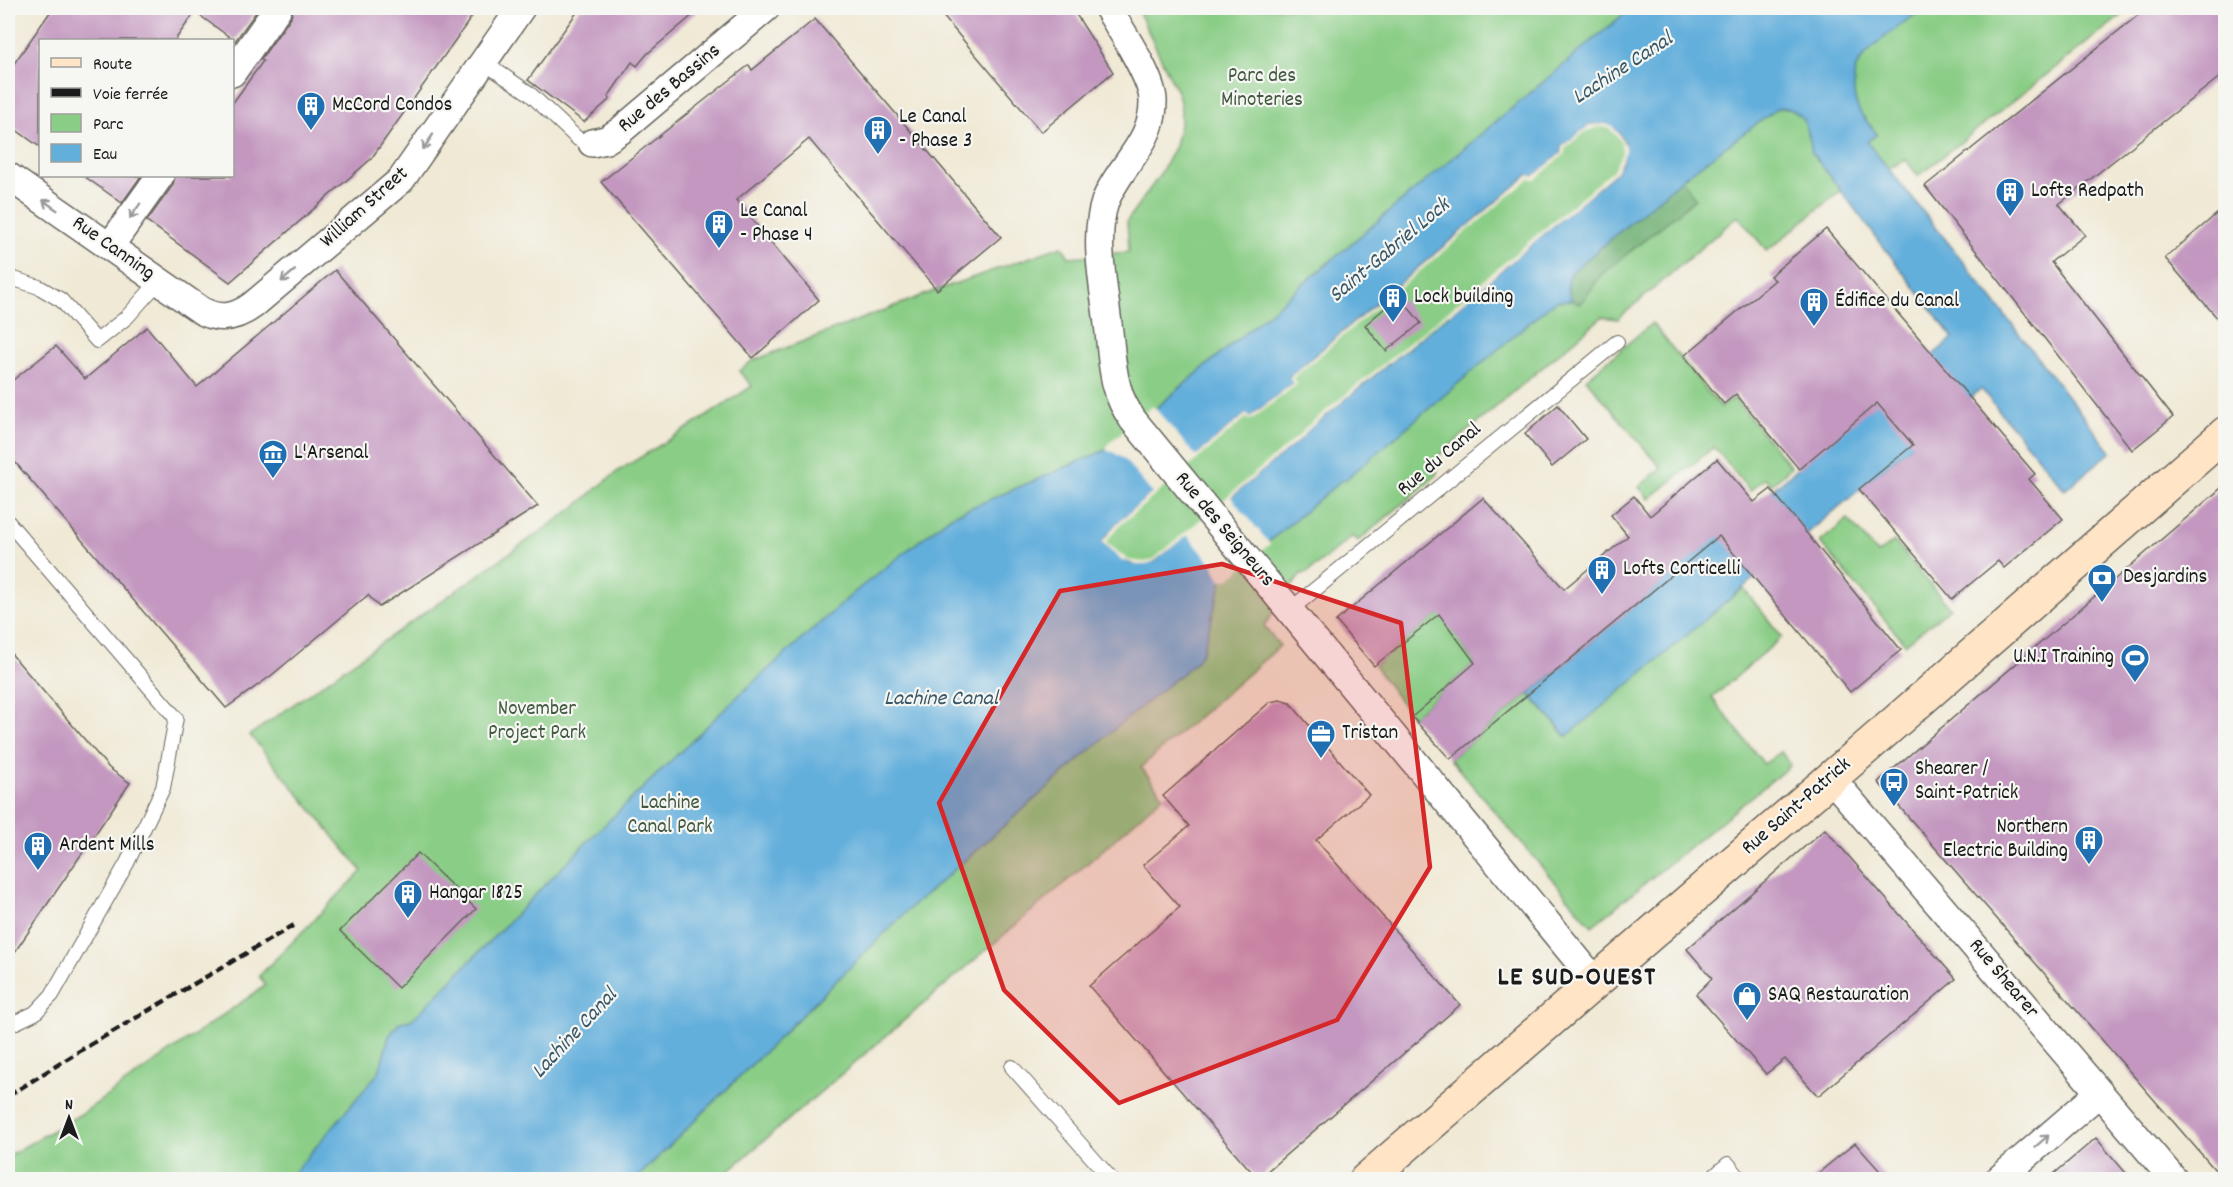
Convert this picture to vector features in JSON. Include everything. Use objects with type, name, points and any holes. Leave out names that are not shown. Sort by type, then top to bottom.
[{"type":"main road","name":"Rue Saint-Patrick","points":[[1366,1179],[2226,433]]},
{"type":"street","points":[[234,70],[278,8]]},
{"type":"street","name":"William Street","points":[[221,317],[239,314],[253,305],[401,180],[520,8]]},
{"type":"street","name":"Rue des Bassins","points":[[592,143],[606,140],[620,131],[766,8]]},
{"type":"street","name":"Rue des Seigneurs","points":[[1108,8],[1149,84],[1154,103],[1150,126],[1145,138],[1110,192],[1100,222],[1100,249],[1115,378],[1121,399],[1133,420],[1595,981]]},
{"type":"street","name":"Rue Canning","points":[[8,176],[202,311],[221,317]]},
{"type":"street","points":[[110,246],[159,177]]},
{"type":"street","name":"Rue Shearer","points":[[1831,778],[2174,1179]]},
{"type":"street","points":[[1998,1179],[2099,1093]]},
{"type":"lane","name":"Rue des Bassins","points":[[483,62],[529,93],[578,139],[592,143]]},
{"type":"lane","points":[[8,277],[39,287],[60,300],[97,341],[127,317],[159,281]]},
{"type":"lane","name":"Rue du Canal","points":[[1290,610],[1617,342]]},
{"type":"lane","points":[[8,522],[176,718],[164,788],[126,863],[52,994],[35,1013],[8,1026]]},
{"type":"lane","points":[[1012,1067],[1112,1179]]},
{"type":"lane","points":[[1710,1179],[1728,1164],[1741,1179]]},
{"type":"highlighted area","points":[[1222,564],[1401,623],[1430,867],[1337,1020],[1119,1103],[1004,990],[939,803],[1060,591]]},
{"type":"green space","name":"Lachine Canal Park","points":[[1137,8],[2131,8],[1918,176],[1906,160],[1839,192],[1767,251],[1738,216],[1618,319],[1602,317],[1437,457],[1437,475],[1358,541],[1353,536],[1307,573],[1301,574],[1264,626],[1280,646],[1141,767],[1163,796],[719,1179],[8,1180],[8,1156],[81,1114],[266,985],[259,976],[362,871],[250,735],[571,510],[618,471],[752,386],[739,371],[752,361],[937,290],[1062,246],[1069,257],[1129,252],[1127,221],[1159,176],[1175,146],[1181,120],[1178,94]]},
{"type":"green space","points":[[1682,179],[1695,199],[1601,275],[1583,301],[1579,304],[1572,300],[1568,285],[1573,271]]},
{"type":"green space","points":[[1652,323],[1721,408],[1734,398],[1791,467],[1771,485],[1765,478],[1750,491],[1714,447],[1649,499],[1639,487],[1661,468],[1586,379]]},
{"type":"green space","points":[[1848,519],[1878,554],[1894,541],[1950,608],[1905,644],[1820,542]]},
{"type":"green space","points":[[1488,574],[1460,642],[1475,663],[1412,717],[1374,666]]},
{"type":"green space","points":[[1743,588],[1782,637],[1712,698],[1764,764],[1781,752],[1791,765],[1592,926],[1450,759],[1529,694],[1566,736]]},
{"type":"water","name":"Lachine Canal","points":[[1631,8],[1924,8],[1878,43],[1857,66],[1854,81],[1856,103],[1877,134],[1867,142],[2111,452],[2065,490],[1981,389],[1567,736],[1529,694],[1953,338],[1812,153],[1807,129],[1800,116],[1794,111],[1777,109],[1682,179],[1573,271],[1568,285],[1572,300],[1557,301],[1549,306],[1345,480],[1342,480],[1222,581],[1203,651],[1196,662],[1118,726],[906,912],[636,1179],[288,1180],[379,1072],[389,1036],[400,1022],[411,1020],[422,1010],[589,840],[737,697],[857,590],[951,516],[1106,450]],"holes":[[[1606,124],[1623,139],[1624,145],[1623,158],[1616,172],[1155,561],[1146,564],[1132,564],[1102,542],[1116,524],[1246,414],[1250,417],[1294,382],[1289,377],[1528,175],[1534,176],[1559,155],[1562,152],[1562,146],[1590,125]]]},
{"type":"pier","points":[[1606,124],[1613,127],[1620,135],[1625,146],[1625,153],[1616,172],[1231,497],[1270,544],[1230,578],[1221,581],[1213,565],[1187,535],[1155,561],[1146,565],[1136,565],[1120,559],[1102,542],[1116,524],[1152,493],[1124,459],[1106,450],[1108,444],[1153,406],[1196,456],[1246,414],[1250,417],[1293,383],[1289,378],[1529,175],[1534,176],[1559,155],[1562,152],[1562,146],[1590,125]],"holes":[[[1605,127],[1621,141],[1622,153],[1613,170],[1449,310],[1305,428],[1302,433],[1154,559],[1145,562],[1128,560],[1106,542],[1118,527],[1246,418],[1251,420],[1296,385],[1297,382],[1293,378],[1529,179],[1536,179],[1565,153],[1565,148],[1585,132]]]},
{"type":"building","points":[[53,8],[259,8],[235,41],[195,12],[176,39],[39,39],[39,146],[8,124],[8,72]]},
{"type":"building","name":"McCord Condos","points":[[293,8],[478,8],[371,159],[230,282],[147,221],[173,185],[175,177],[234,177],[234,101],[291,17]]},
{"type":"building","points":[[580,8],[701,8],[647,54],[637,66],[632,62],[608,97],[610,99],[584,122],[528,80]]},
{"type":"building","points":[[936,8],[1072,8],[1113,72],[1041,132]]},
{"type":"building","name":"Lofts Redpath","points":[[2147,8],[2226,8],[2226,72],[2059,204],[2085,235],[2051,262],[2173,417],[2132,450],[1925,186]]},
{"type":"building","name":"Le Canal - Phase 3","points":[[815,19],[1001,237],[937,290],[809,139],[736,200],[819,300],[753,358],[601,182],[749,65],[752,70]]},
{"type":"building","points":[[85,177],[140,177],[122,203]]},
{"type":"building","name":"Lofts Redpath","points":[[2226,206],[2226,328],[2165,258]]},
{"type":"building","points":[[1826,229],[2035,474],[2029,479],[2063,519],[2004,568],[1998,561],[1952,599],[1859,489],[1913,445],[1877,403],[1799,469],[1736,394],[1724,404],[1684,356],[1775,280],[1770,276]]},
{"type":"building","name":"L'Arsenal","points":[[335,270],[538,506],[379,607],[368,595],[272,675],[226,708],[8,454],[8,384],[56,346],[85,379],[147,327],[197,387]]},
{"type":"building","name":"Lock building","points":[[1399,296],[1421,323],[1386,351],[1365,325]]},
{"type":"building","points":[[1558,405],[1586,439],[1552,467],[1525,434]]},
{"type":"building","name":"Lofts Corticelli","points":[[1717,459],[1754,502],[1771,489],[1901,650],[1850,692],[1719,536],[1450,759],[1412,717],[1475,663],[1439,614],[1374,666],[1336,621],[1483,498],[1564,589],[1628,536],[1611,515],[1634,496],[1650,516]]},
{"type":"building","name":"Northern Electric Building","points":[[2226,484],[2226,1179],[2223,1179],[1878,782]]},
{"type":"building","name":"Ardent Mills","points":[[8,650],[109,768],[130,783],[8,962]]},
{"type":"building","points":[[1280,700],[1290,703],[1369,795],[1316,840],[1460,1005],[1258,1179],[1089,986],[1180,907],[1143,865],[1189,826],[1163,796],[1270,702]]},
{"type":"building","points":[[1825,829],[1956,979],[1818,1096],[1785,1059],[1766,1074],[1696,994],[1712,978],[1687,949]]},
{"type":"building","name":"Hangar 1825","points":[[418,853],[476,909],[398,988],[340,931]]},
{"type":"building","points":[[2096,1138],[2131,1179],[2048,1179]]},
{"type":"building","points":[[1855,1143],[1887,1179],[1811,1179]]},
{"type":"railway","points":[[8,1096],[83,1049],[296,924]]},
{"type":"place","name":"McCord Condos","points":[[311,132]]},
{"type":"place","name":"Le Canal - Phase 3","points":[[878,156]]},
{"type":"place","name":"Lofts Redpath","points":[[2010,218]]},
{"type":"place","name":"Le Canal - Phase 4","points":[[719,250]]},
{"type":"place","name":"Lock building","points":[[1393,324]]},
{"type":"place","name":"Édifice du Canal","points":[[1814,328]]},
{"type":"place","name":"L'Arsenal","points":[[273,480]]},
{"type":"place","name":"Lofts Corticelli","points":[[1602,596]]},
{"type":"place","name":"Desjardins","points":[[2102,604]]},
{"type":"place","name":"U.N.I Training","points":[[2135,684]]},
{"type":"place","name":"Tristan","points":[[1321,760]]},
{"type":"place","name":"Shearer / Saint-Patrick","points":[[1894,808]]},
{"type":"place","name":"Northern Electric Building","points":[[2089,866]]},
{"type":"place","name":"Ardent Mills","points":[[38,872]]},
{"type":"place","name":"Hangar 1825","points":[[408,920]]},
{"type":"place","name":"SAQ Restauration","points":[[1747,1022]]},
{"type":"district","name":"LE SUD-OUEST","points":[[1577,978]]},
{"type":"park label","name":"Parc des Minoteries","points":[[1262,89]]},
{"type":"park label","name":"November Project Park","points":[[537,722]]},
{"type":"water label","name":"Saint-Gabriel Lock","points":[[1390,251]]}]
